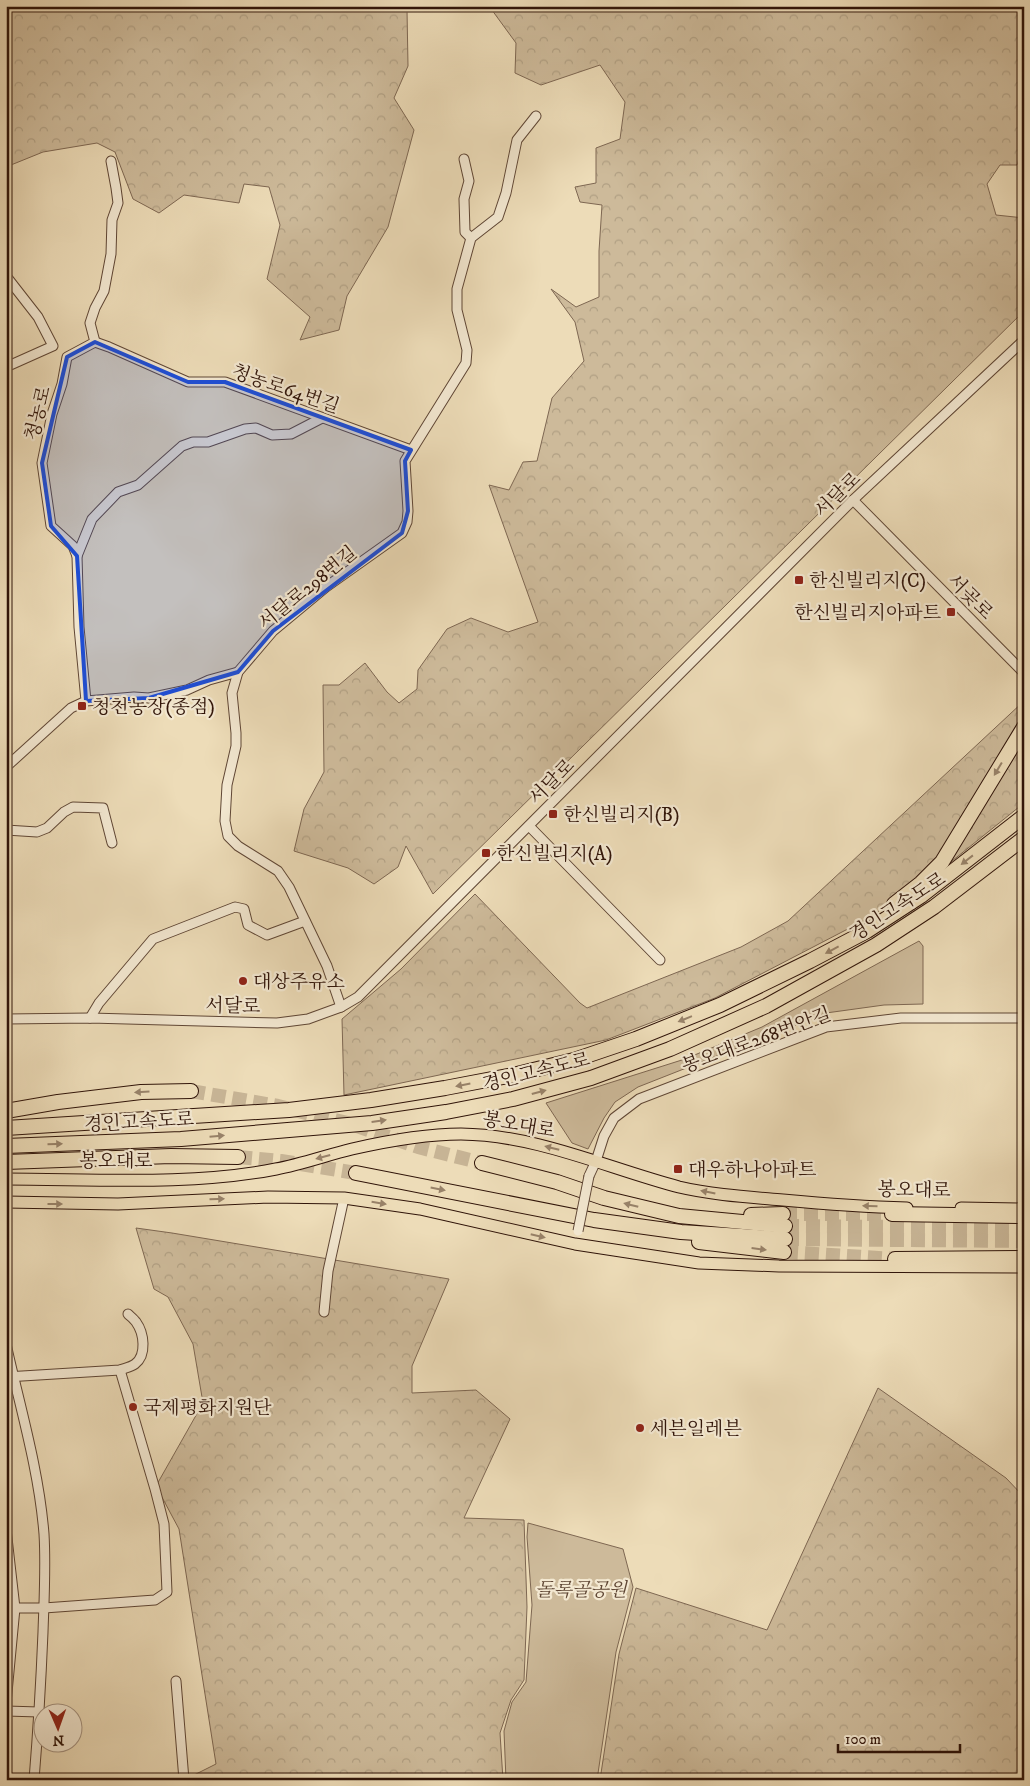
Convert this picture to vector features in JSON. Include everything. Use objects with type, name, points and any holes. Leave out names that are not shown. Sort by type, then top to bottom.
[{"type":"highway","points":[[867,931],[893,905],[921,883],[942,862],[1024,727]]},
{"type":"highway","name":"경인고속도로","points":[[6,1128],[289,1110],[426,1091],[512,1075],[574,1060],[636,1039],[720,1005],[810,962],[867,931],[920,896],[1024,816]]},
{"type":"highway","name":"경인고속도로","points":[[6,1146],[181,1139],[372,1122],[446,1112],[513,1099],[591,1078],[670,1049],[766,1006],[883,940],[934,907],[1020,841]]},
{"type":"highway","points":[[6,1111],[58,1102],[141,1092],[191,1091]]},
{"type":"highway","points":[[6,1162],[171,1156],[238,1157]]},
{"type":"highway","points":[[356,1174],[594,1220],[680,1232],[784,1233],[679,1216],[604,1198],[557,1182],[482,1163]]},
{"type":"highway","points":[[892,1214],[1024,1216]]},
{"type":"highway","points":[[895,1259],[1024,1258]]},
{"type":"main road","name":"봉오대로","points":[[6,1179],[178,1179],[238,1174],[277,1169],[383,1142],[461,1134],[492,1136],[553,1148],[679,1187],[723,1195],[836,1205],[901,1208],[1024,1209]]},
{"type":"main road","points":[[6,1202],[118,1204],[268,1197],[344,1198],[420,1210],[575,1244],[699,1263],[786,1266],[1024,1267]]},
{"type":"street","points":[[464,159],[469,181],[464,199],[465,232],[471,238],[498,217],[506,193],[517,140],[536,116]]},
{"type":"street","points":[[6,276],[38,317],[53,346],[67,357],[95,342],[90,323],[104,291],[112,254],[112,220],[118,203],[111,161]]},
{"type":"street","name":"서달로298번길","points":[[341,1007],[327,966],[289,887],[278,871],[238,846],[228,836],[225,821],[226,785],[236,746],[232,693],[238,672],[273,631],[326,588],[402,533],[407,522],[408,511],[404,461],[466,363],[467,350],[457,310],[457,289],[471,238]]},
{"type":"street","name":"서달로","points":[[6,1018],[90,1018],[277,1023],[308,1019],[341,1007],[358,997],[854,500],[1024,340]]},
{"type":"street","name":"청농로64번길","points":[[95,342],[188,382],[225,382],[411,450]]},
{"type":"street","points":[[6,367],[53,346]]},
{"type":"street","name":"청농로","points":[[67,357],[62,384],[52,414],[42,463],[51,526],[73,546],[77,556]]},
{"type":"street","points":[[86,701],[79,627],[77,556],[92,519],[118,492],[138,485],[182,446],[192,442],[208,442],[245,429],[256,428],[272,435],[291,434],[322,418]]},
{"type":"street","name":"서곶로","points":[[854,500],[1024,673]]},
{"type":"street","points":[[6,767],[71,708],[86,701],[149,698],[187,690],[209,680],[238,672]]},
{"type":"street","points":[[6,830],[37,832],[47,828],[64,812],[73,807],[103,808],[112,843]]},
{"type":"street","points":[[529,826],[660,960]]},
{"type":"street","points":[[90,1018],[99,1003],[153,939],[235,907],[244,909],[248,926],[267,935],[305,922]]},
{"type":"street","name":"봉오대로268번안길","points":[[575,1244],[589,1176],[604,1136],[614,1118],[640,1099],[826,1027],[901,1018],[1024,1018]]},
{"type":"street","points":[[324,1312],[328,1271],[344,1198]]},
{"type":"street","points":[[10,1377],[120,1370],[135,1364],[142,1352],[141,1332],[136,1322],[128,1314]]},
{"type":"street","points":[[6,1344],[10,1377],[40,1502],[44,1534],[44,1608],[39,1704]]},
{"type":"street","points":[[11,1608],[44,1608],[155,1600],[167,1592],[164,1524],[120,1370]]},
{"type":"street","points":[[6,1529],[11,1608],[6,1703]]},
{"type":"street","points":[[176,1681],[184,1780]]},
{"type":"street","points":[[6,1710],[32,1712]]},
{"type":"street","points":[[34,1780],[36,1754]]},
{"type":"highlighted area","points":[[95,342],[188,382],[225,382],[411,450],[405,461],[408,511],[402,533],[273,631],[238,672],[149,698],[86,701],[77,556],[51,526],[42,463],[67,357]]},
{"type":"green space","points":[[6,6],[417,6],[407,10],[408,66],[394,98],[414,130],[388,227],[347,296],[339,330],[300,340],[310,317],[267,279],[280,225],[269,187],[244,184],[239,203],[184,195],[159,213],[133,199],[115,152],[97,143],[43,152],[6,167]]},
{"type":"green space","points":[[489,6],[1024,6],[1024,141],[1017,165],[1000,165],[987,184],[996,215],[1024,218],[1024,311],[433,894],[406,846],[398,867],[374,884],[348,868],[294,851],[304,809],[324,772],[323,685],[339,685],[365,663],[387,692],[399,703],[417,689],[418,670],[447,629],[471,618],[508,632],[538,622],[489,485],[509,490],[523,462],[537,461],[552,398],[584,361],[575,322],[551,289],[576,307],[599,297],[602,205],[580,202],[575,187],[596,183],[596,148],[620,139],[625,102],[600,65],[541,85],[515,73],[516,43]]},
{"type":"green space","points":[[1024,701],[1024,803],[952,861],[867,919],[715,998],[606,1040],[344,1095],[342,1019],[401,969],[475,894],[587,1008],[741,947],[788,921]]},
{"type":"green space","points":[[919,941],[923,946],[923,1004],[884,1005],[826,1013],[638,1087],[615,1102],[604,1118],[588,1149],[572,1143],[546,1103],[685,1059],[762,1027]]},
{"type":"green space","points":[[136,1228],[449,1279],[412,1366],[412,1393],[476,1390],[510,1419],[464,1518],[524,1520],[527,1607],[524,1680],[511,1700],[500,1733],[503,1780],[194,1780],[194,1775],[216,1764],[179,1529],[156,1486],[203,1403],[193,1344],[168,1297],[154,1289]]},
{"type":"green space","points":[[878,1388],[1006,1478],[1024,1497],[1024,1780],[600,1780],[619,1654],[636,1588],[767,1630]]},
{"type":"green space","name":"돌록골공원","points":[[528,1523],[623,1549],[633,1587],[616,1652],[597,1780],[506,1780],[504,1731],[512,1702],[526,1682],[532,1605],[527,1537]]},
{"type":"tunnel","points":[[191,1091],[278,1106],[351,1124],[418,1147],[482,1163]]},
{"type":"tunnel","points":[[238,1157],[281,1161],[356,1173]]},
{"type":"tunnel","points":[[783,1214],[892,1214]]},
{"type":"tunnel","points":[[785,1226],[1024,1228]]},
{"type":"tunnel","points":[[785,1239],[1024,1241]]},
{"type":"tunnel","points":[[784,1252],[895,1259]]},
{"type":"place","name":"한신빌리지(C)","points":[[799,580]]},
{"type":"place","name":"한신빌리지아파트","points":[[951,612]]},
{"type":"place","name":"청천농장(종점)","points":[[82,706]]},
{"type":"place","name":"한신빌리지(B)","points":[[553,814]]},
{"type":"place","name":"한신빌리지(A)","points":[[486,853]]},
{"type":"place","name":"대상주유소","points":[[243,981]]},
{"type":"place","name":"대우하나아파트","points":[[678,1169]]},
{"type":"place","name":"국제평화지원단","points":[[133,1407]]},
{"type":"place","name":"세븐일레븐","points":[[640,1428]]}]
